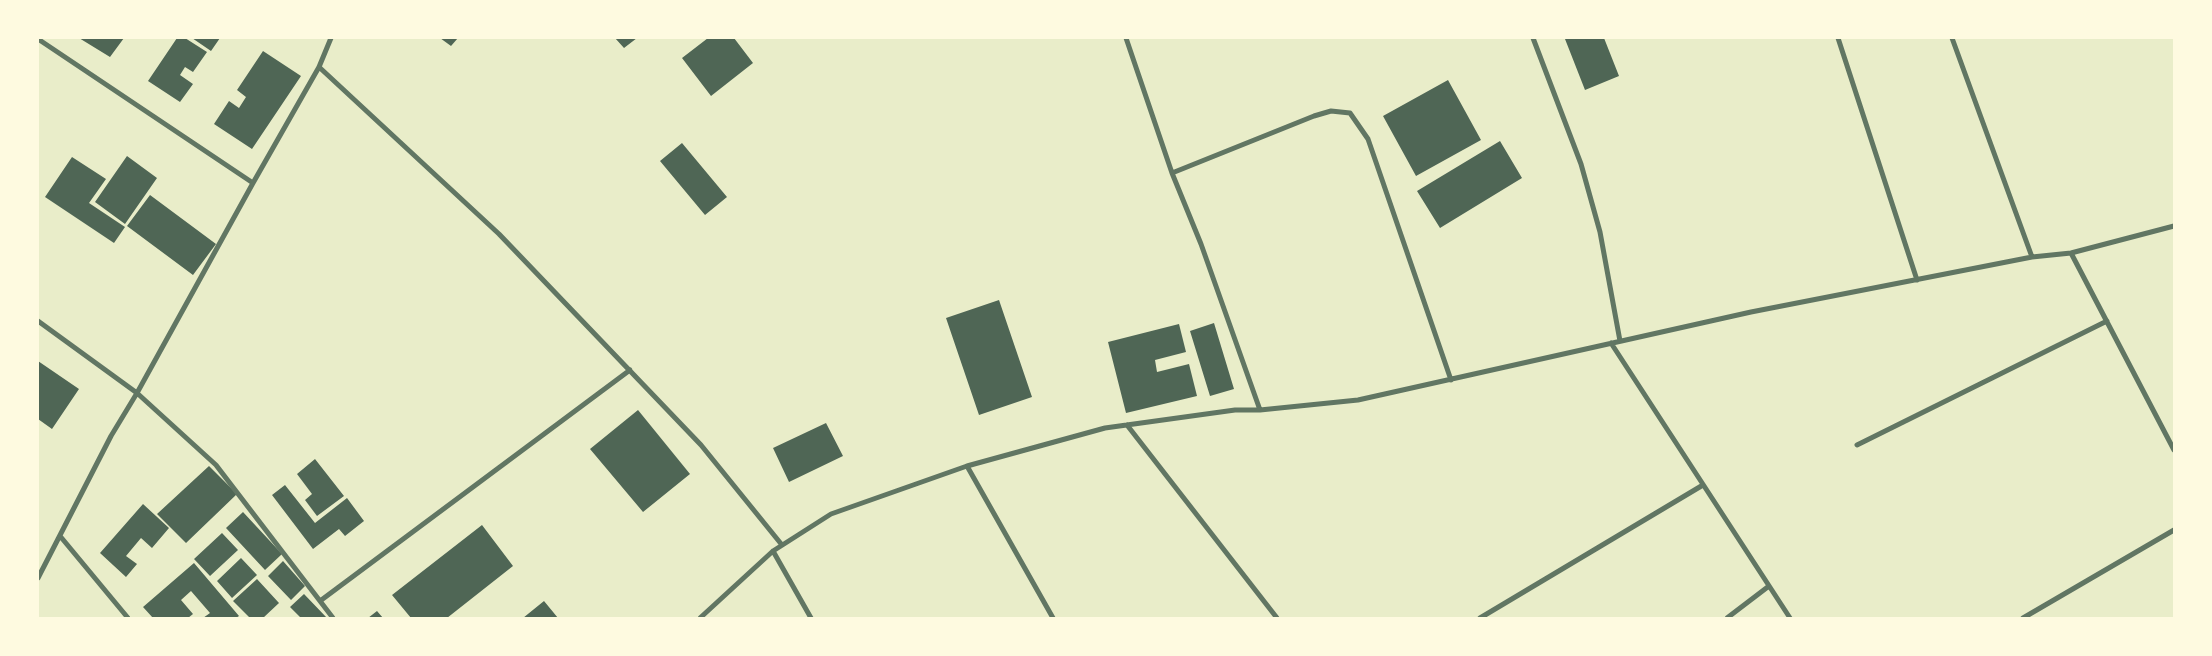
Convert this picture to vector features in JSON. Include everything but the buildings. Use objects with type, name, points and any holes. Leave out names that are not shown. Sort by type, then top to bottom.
[{"type":"street","points":[[38,578],[111,436],[137,393],[253,182],[319,67],[331,38]]},
{"type":"street","points":[[1126,38],[1172,173],[1201,244],[1260,410]]},
{"type":"street","points":[[1533,38],[1581,164],[1600,232],[1620,341]]},
{"type":"street","points":[[1838,38],[1917,280]]},
{"type":"street","points":[[1952,38],[2032,257]]},
{"type":"street","points":[[38,39],[253,182]]},
{"type":"street","points":[[319,67],[499,234],[701,445],[782,545]]},
{"type":"street","points":[[1172,173],[1314,116],[1331,112],[1350,114],[1368,139],[1451,380]]},
{"type":"street","points":[[700,618],[773,550],[831,514],[967,466],[1104,428],[1235,410],[1260,410],[1358,400],[1751,312],[2032,257],[2071,253],[2174,226]]},
{"type":"street","points":[[2071,253],[2174,450]]},
{"type":"street","points":[[1857,445],[2107,321]]},
{"type":"street","points":[[38,322],[137,393],[216,465],[333,618]]},
{"type":"street","points":[[1611,343],[1790,618]]},
{"type":"street","points":[[320,601],[630,370]]},
{"type":"street","points":[[1127,425],[1277,618]]},
{"type":"street","points":[[967,466],[1053,618]]},
{"type":"street","points":[[1480,618],[1703,485]]},
{"type":"street","points":[[2023,618],[2174,530]]},
{"type":"street","points":[[60,536],[128,618]]},
{"type":"street","points":[[773,550],[811,618]]},
{"type":"street","points":[[1727,618],[1769,586]]}]
